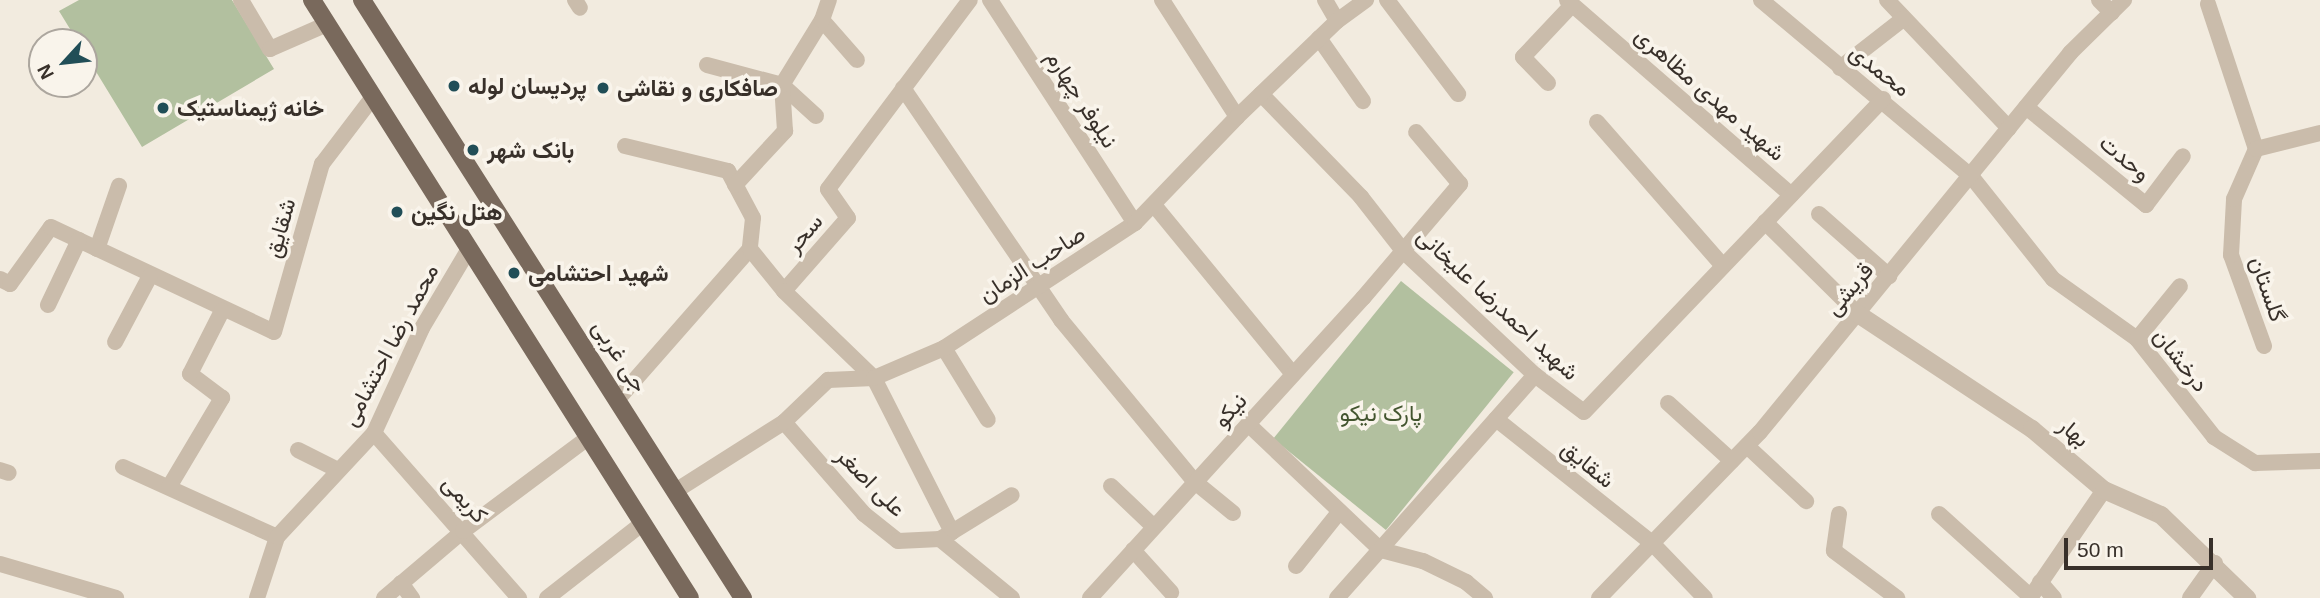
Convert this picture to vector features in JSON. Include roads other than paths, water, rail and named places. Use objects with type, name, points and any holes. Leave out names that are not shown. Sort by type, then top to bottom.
[{"type":"main road","points":[[312,0],[690,598]]},
{"type":"main road","name":"جی غربی","points":[[362,0],[677,490],[743,598]]},
{"type":"street","points":[[241,0],[270,49],[327,24]]},
{"type":"street","points":[[735,184],[785,131],[782,85],[822,20],[829,0]]},
{"type":"street","name":"سحر","points":[[618,399],[750,249],[784,291],[848,218],[828,189],[970,0]]},
{"type":"street","name":"نیلوفر چهارم","points":[[990,0],[1135,223]]},
{"type":"street","points":[[1162,0],[1237,117]]},
{"type":"street","points":[[1325,0],[1337,21]]},
{"type":"street","name":"صاحب الزمان","points":[[677,490],[784,422],[828,380],[874,378],[944,348],[1038,289],[1135,223],[1237,117],[1337,21],[1366,0]]},
{"type":"street","points":[[1387,0],[1458,94]]},
{"type":"street","name":"محمدی","points":[[1760,0],[1840,68],[1882,99],[1971,176]]},
{"type":"street","points":[[1887,0],[2009,128]]},
{"type":"street","points":[[2098,0],[2112,13]]},
{"type":"street","name":"قریشی","points":[[1599,598],[1747,446],[2070,53],[2124,0]]},
{"type":"street","points":[[1548,83],[1523,57],[1569,2]]},
{"type":"street","name":"شهید مهدی مظاهری","points":[[1569,2],[1791,195]]},
{"type":"street","points":[[2208,4],[2256,149],[2320,133]]},
{"type":"street","points":[[1840,68],[1903,19]]},
{"type":"street","points":[[822,20],[857,60]]},
{"type":"street","points":[[1319,38],[1363,101]]},
{"type":"street","points":[[707,65],[782,85],[816,116]]},
{"type":"street","points":[[903,88],[1038,289],[1195,482],[1233,513]]},
{"type":"street","name":"شهید احمدرضا علیخانی","points":[[1261,94],[1362,197],[1404,252],[1535,375],[1584,412],[1882,99]]},
{"type":"street","name":"شقایق","points":[[0,279],[10,284],[51,227],[222,311],[274,332],[322,164],[373,97]]},
{"type":"street","name":"وحدت","points":[[2026,107],[2146,205],[2183,156]]},
{"type":"street","points":[[1597,122],[1723,266]]},
{"type":"street","name":"نیکو","points":[[1090,598],[1404,252],[1460,184],[1416,132]]},
{"type":"street","points":[[625,146],[728,171],[753,218],[750,249]]},
{"type":"street","name":"گلستان","points":[[2256,149],[2234,199],[2231,255],[2264,346]]},
{"type":"street","name":"درخشان","points":[[1971,176],[2053,279],[2137,339],[2169,385],[2214,437],[2255,463],[2320,461]]},
{"type":"street","points":[[97,249],[119,186]]},
{"type":"street","points":[[1154,205],[1293,374]]},
{"type":"street","points":[[1819,214],[1889,276]]},
{"type":"street","points":[[1765,222],[1858,314]]},
{"type":"street","points":[[48,305],[79,240]]},
{"type":"street","name":"محمد رضا احتشامی","points":[[257,598],[277,537],[374,433],[422,328],[469,249]]},
{"type":"street","points":[[115,342],[150,275]]},
{"type":"street","points":[[2137,339],[2180,286]]},
{"type":"street","points":[[784,291],[874,378],[946,535],[1012,598]]},
{"type":"street","points":[[169,487],[222,398],[190,374],[222,311]]},
{"type":"street","name":"بهار","points":[[1858,314],[2032,429],[2104,490],[2161,515],[2215,563],[2247,598]]},
{"type":"street","points":[[944,348],[988,420]]},
{"type":"street","points":[[1337,598],[1535,375]]},
{"type":"street","points":[[1668,403],[1732,461]]},
{"type":"street","name":"شقایق","points":[[1496,419],[1652,543],[1705,598]]},
{"type":"street","name":"علی اصغر","points":[[784,422],[864,514],[898,541],[946,535]]},
{"type":"street","points":[[1248,424],[1381,550],[1423,561],[1466,582],[1485,598]]},
{"type":"street","name":"کریمی","points":[[374,433],[463,531],[519,598]]},
{"type":"street","points":[[384,598],[463,531],[589,437]]},
{"type":"street","points":[[1747,446],[1806,501]]},
{"type":"street","points":[[298,450],[338,470]]},
{"type":"street","points":[[123,467],[277,537]]},
{"type":"street","points":[[1111,486],[1154,527]]},
{"type":"street","points":[[1939,513],[2031,597],[2104,490]]},
{"type":"street","points":[[946,535],[1012,495]]},
{"type":"street","points":[[1297,566],[1340,511]]},
{"type":"street","points":[[1839,513],[1834,551],[1897,598]]},
{"type":"street","points":[[547,598],[643,523]]},
{"type":"street","points":[[1133,550],[1171,592]]},
{"type":"street","points":[[2190,598],[2215,563]]},
{"type":"street","points":[[0,564],[116,598]]},
{"type":"street","points":[[2039,582],[2054,598]]},
{"type":"street","points":[[401,583],[412,598]]},
{"type":"place","name":"پردیسان لوله","points":[[454,86]]},
{"type":"place","name":"صافکاری و نقاشی","points":[[603,88]]},
{"type":"place","name":"خانه ژیمناستیک","points":[[163,108]]},
{"type":"place","name":"بانک شهر","points":[[473,150]]},
{"type":"place","name":"هتل نگین","points":[[397,212]]},
{"type":"place","name":"شهید احتشامی","points":[[514,273]]},
{"type":"park label","name":"پارک نیکو","points":[[1381,413]]}]
